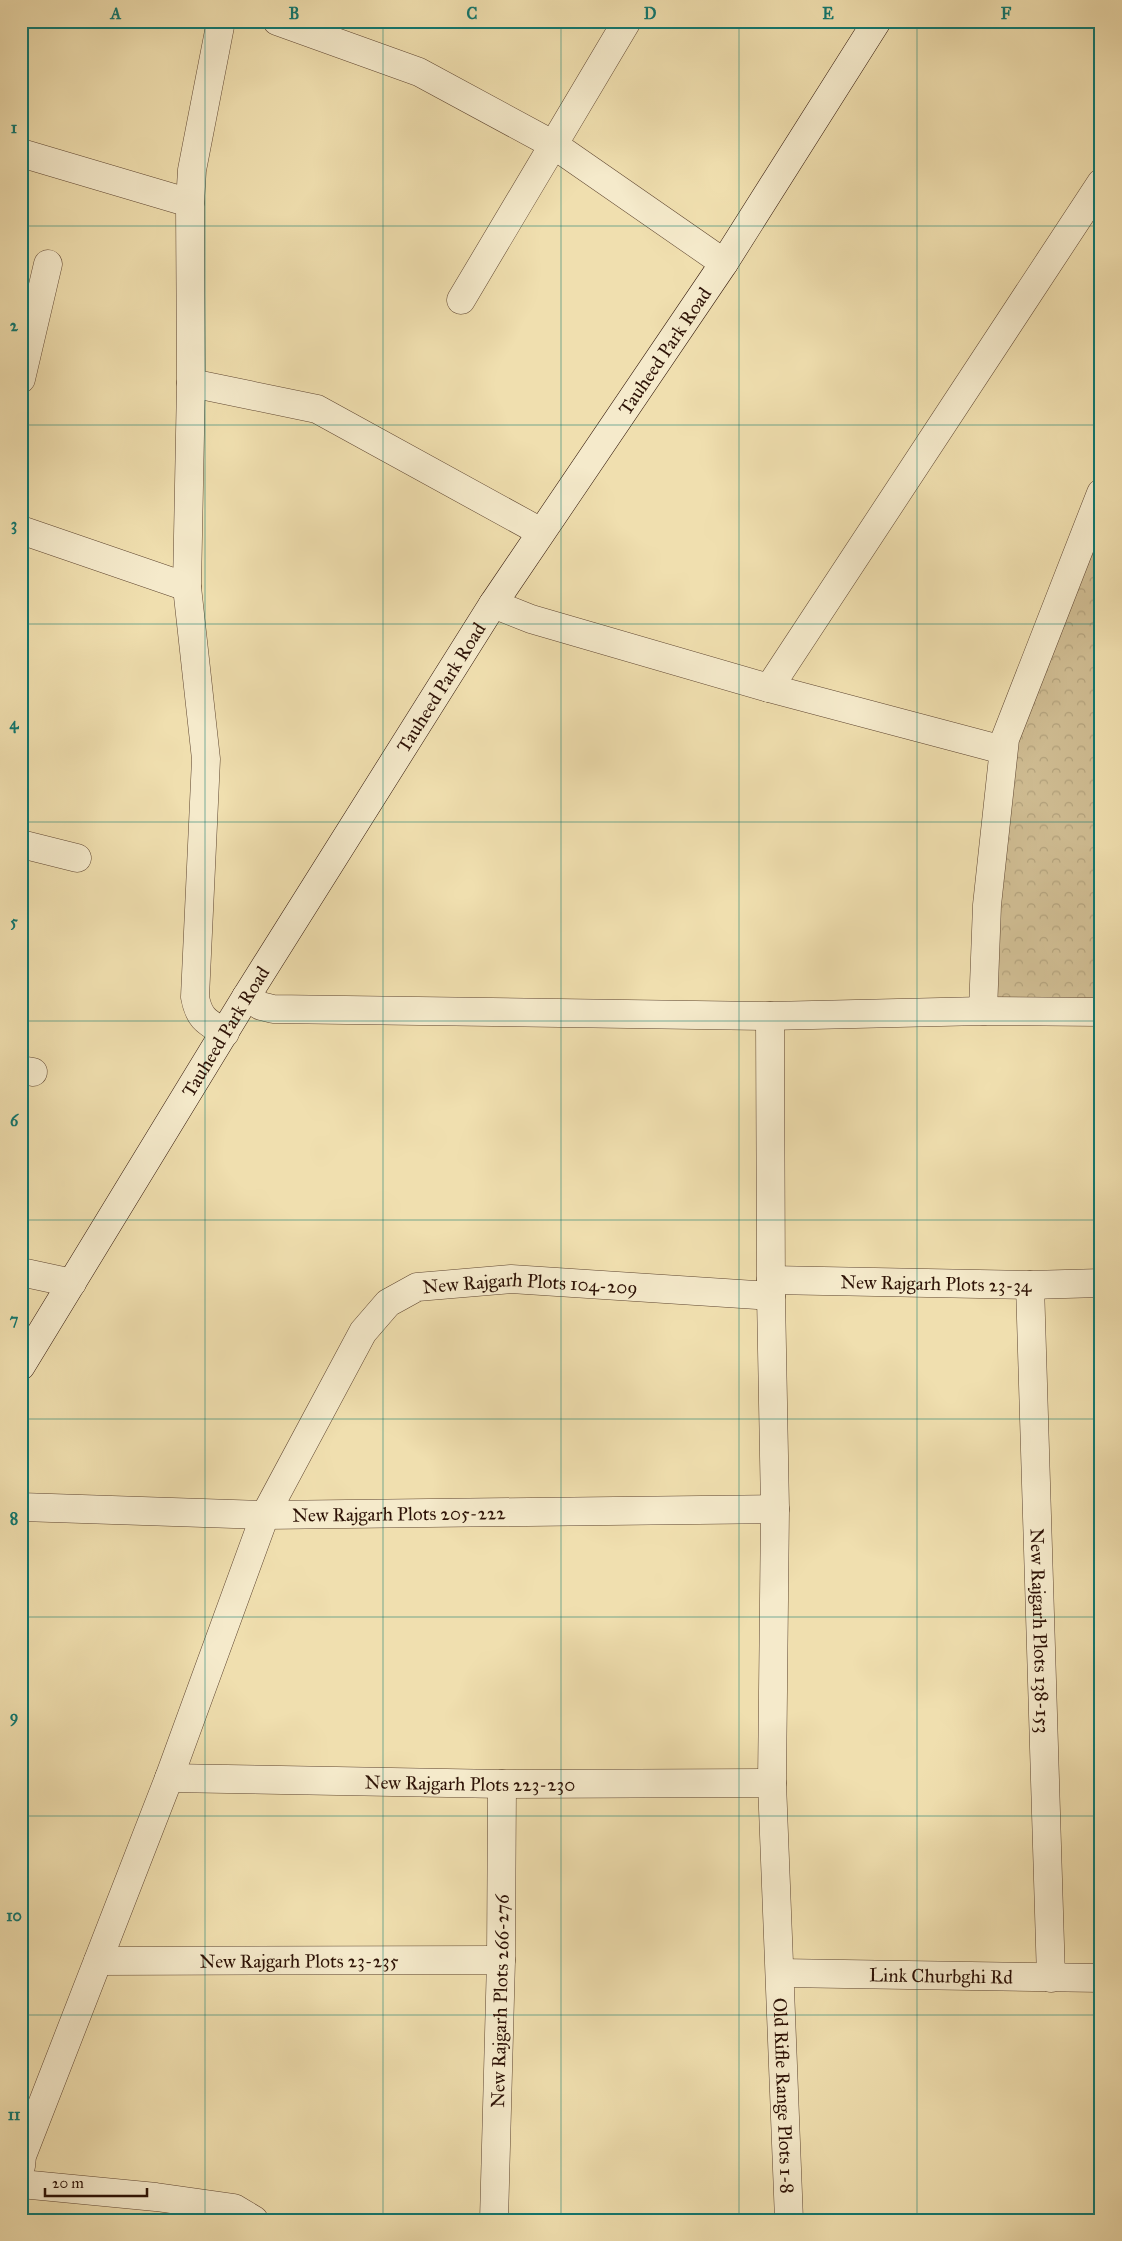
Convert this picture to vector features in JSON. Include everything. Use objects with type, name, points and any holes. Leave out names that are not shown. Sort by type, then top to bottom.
[{"type":"street","points":[[221,21],[192,170],[190,203],[191,383],[187,587],[206,759],[195,997],[198,1011],[206,1021],[225,1032]]},
{"type":"street","points":[[277,21],[419,72],[554,145],[724,263]]},
{"type":"street","points":[[461,300],[627,21]]},
{"type":"street","name":"Tauheed Park Road","points":[[21,1366],[246,998],[493,604],[724,263],[871,34],[876,21]]},
{"type":"street","points":[[21,153],[190,203]]},
{"type":"street","points":[[769,688],[1101,183]]},
{"type":"street","points":[[21,379],[48,264]]},
{"type":"street","points":[[191,383],[317,409],[541,532]]},
{"type":"street","points":[[984,1011],[986,905],[1005,739],[1101,493]]},
{"type":"street","points":[[21,530],[187,587]]},
{"type":"street","points":[[493,604],[530,619],[769,688],[1004,750]]},
{"type":"street","points":[[21,844],[77,858]]},
{"type":"street","points":[[246,998],[261,1006],[273,1009],[770,1016],[984,1011],[1101,1012]]},
{"type":"street","name":"Old Rifle Range Plots 1-8","points":[[770,1016],[771,1288],[775,1509],[772,1783],[789,2220]]},
{"type":"street","points":[[21,1272],[72,1283]]},
{"type":"street","name":"New Rajgarh Plots 104-209","points":[[21,2166],[22,2156],[169,1778],[265,1515],[363,1332],[388,1303],[417,1287],[512,1278],[771,1288]]},
{"type":"street","name":"New Rajgarh Plots 23-34","points":[[771,1288],[1101,1283]]},
{"type":"street","name":"New Rajgarh Plots 138-153","points":[[1030,1284],[1051,1978]]},
{"type":"street","name":"New Rajgarh Plots 205-222","points":[[21,1507],[265,1515],[775,1509]]},
{"type":"street","name":"New Rajgarh Plots 223-230","points":[[169,1778],[502,1784],[772,1783]]},
{"type":"street","name":"New Rajgarh Plots 266-276","points":[[494,2220],[501,1960],[502,1784]]},
{"type":"street","name":"New Rajgarh Plots 23-235","points":[[98,1961],[501,1960]]},
{"type":"street","name":"Link Churbghi Rd","points":[[780,1972],[1101,1978]]},
{"type":"street","points":[[21,2184],[156,2197],[234,2208],[254,2220]]},
{"type":"green space","points":[[1101,494],[1101,1012],[983,1011],[1003,750]]}]
